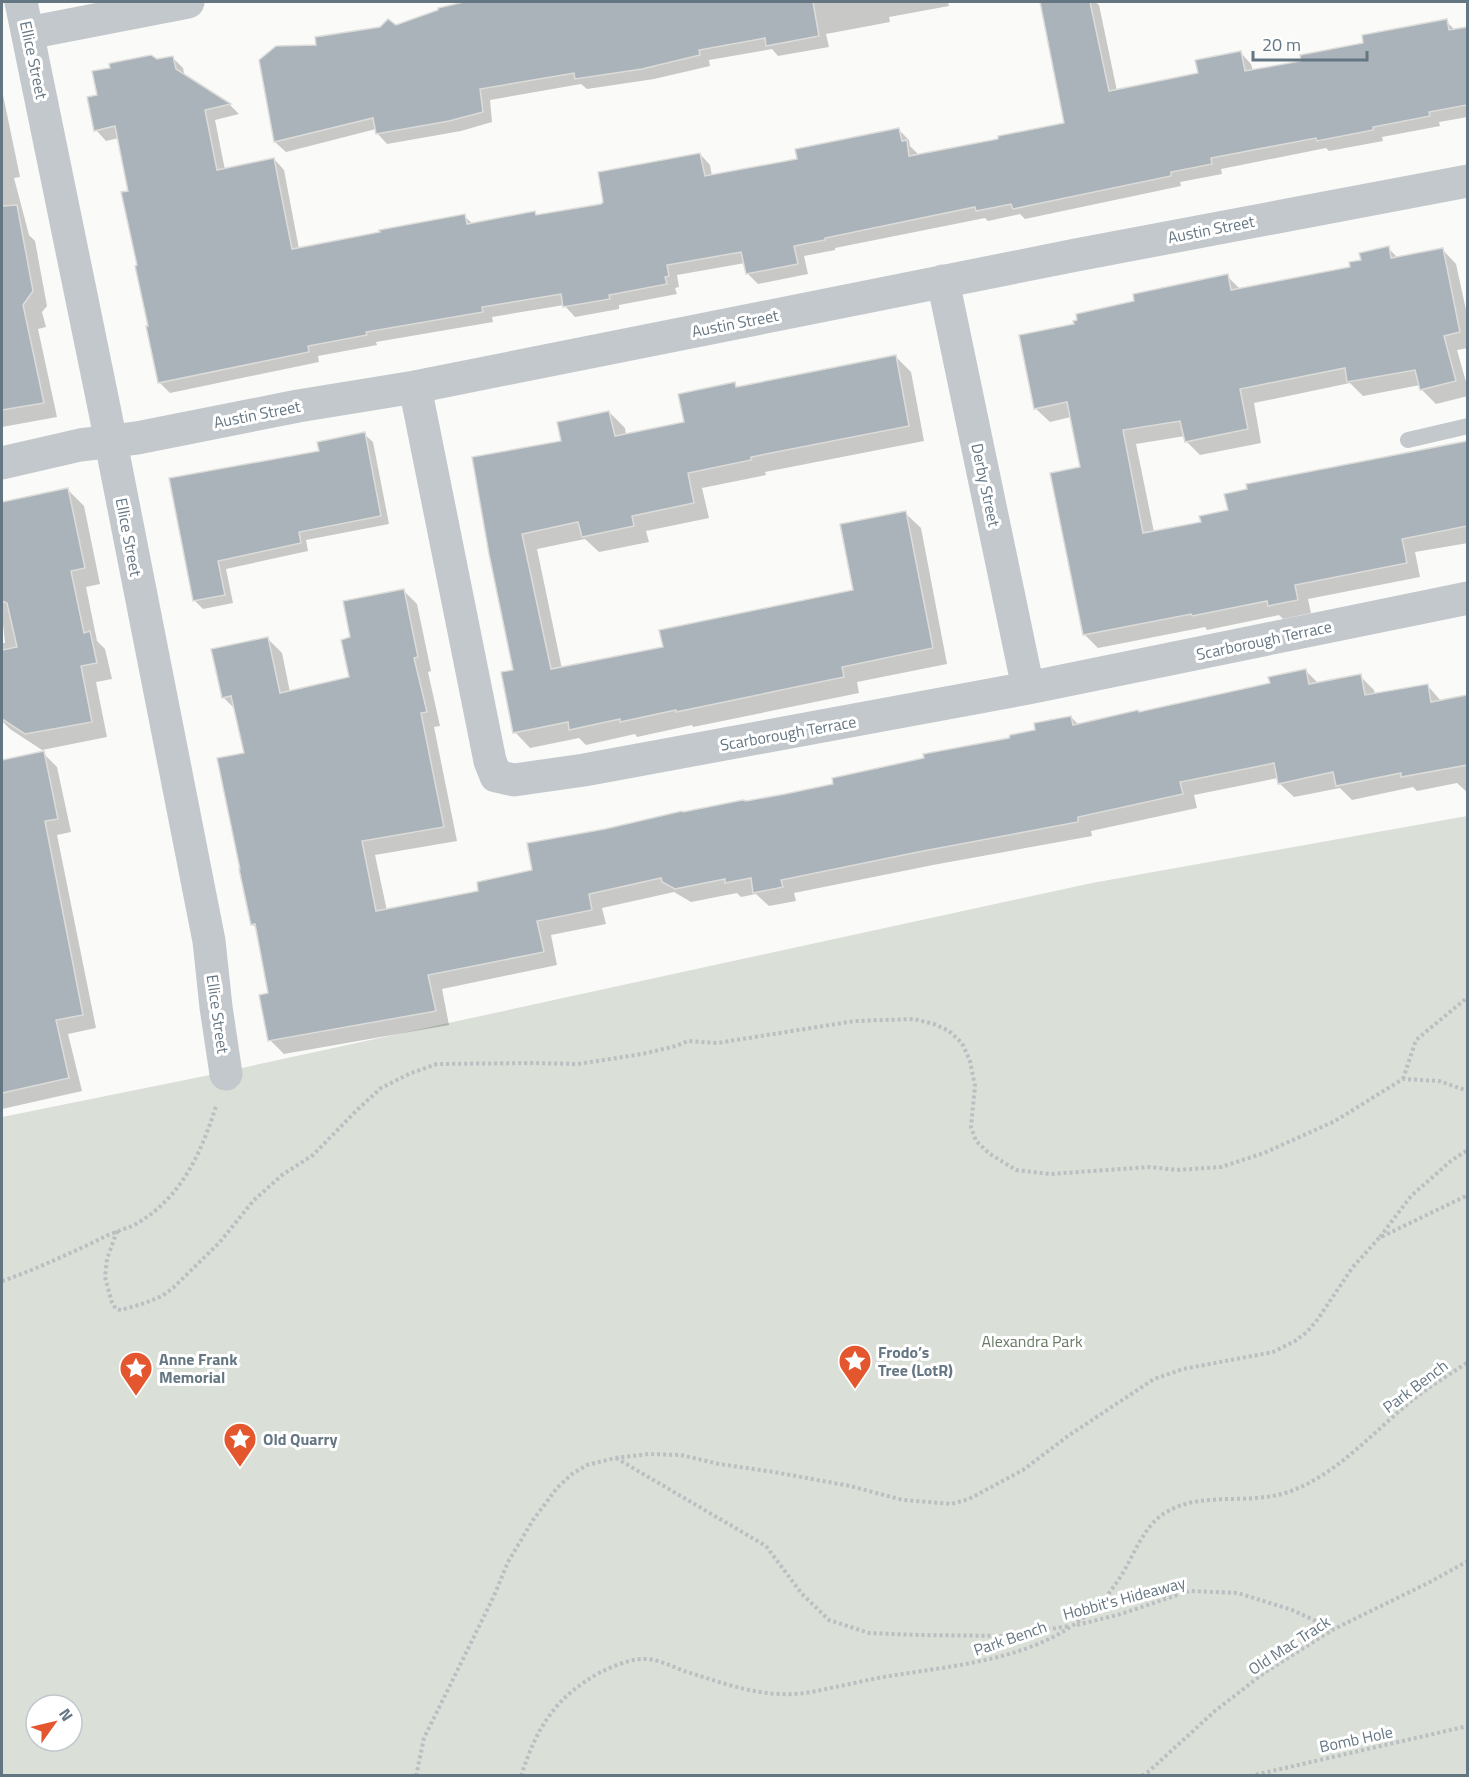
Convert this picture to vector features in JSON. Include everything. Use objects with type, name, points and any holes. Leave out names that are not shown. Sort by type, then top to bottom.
[{"type":"street","name":"Ellice Street","points":[[21,2],[209,941],[226,1074]]},
{"type":"street","points":[[28,33],[188,2]]},
{"type":"street","name":"Austin Street","points":[[2,463],[80,446],[415,387],[1088,252],[1467,181]]},
{"type":"street","name":"Derby Street","points":[[944,281],[1028,688]]},
{"type":"street","name":"Scarborough Terrace","points":[[415,387],[490,761],[496,776],[514,780],[584,770],[1028,688],[1467,598]]},
{"type":"lane","points":[[1408,440],[1467,426]]},
{"type":"path","points":[[1403,1079],[1416,1040],[1467,997]]},
{"type":"path","points":[[117,1232],[107,1259],[105,1277],[112,1303],[116,1309],[121,1310],[162,1296],[173,1288],[219,1243],[254,1200],[282,1175],[313,1155],[381,1088],[411,1073],[437,1064],[578,1064],[676,1047],[688,1041],[717,1042],[855,1021],[914,1019],[949,1031],[962,1043],[970,1061],[975,1086],[971,1127],[976,1141],[990,1154],[1016,1170],[1050,1174],[1150,1167],[1178,1170],[1221,1167],[1264,1153],[1335,1121],[1403,1079],[1439,1081],[1467,1091]]},
{"type":"path","points":[[2,1281],[135,1225],[169,1199],[184,1181],[210,1127],[226,1074]]},
{"type":"path","points":[[416,1776],[424,1738],[493,1598],[508,1562],[533,1520],[558,1488],[572,1474],[587,1465],[615,1458],[650,1454],[681,1455],[719,1464],[850,1486],[903,1500],[951,1504],[969,1499],[1023,1470],[1068,1436],[1154,1379],[1183,1369],[1273,1352],[1295,1341],[1318,1319],[1352,1268],[1379,1238],[1411,1196],[1467,1150]]},
{"type":"path","points":[[1379,1238],[1467,1195]]},
{"type":"path","name":"Park Bench","points":[[521,1776],[549,1713],[585,1681],[607,1669],[630,1661],[646,1659],[665,1663],[687,1672],[750,1690],[779,1694],[805,1693],[869,1679],[977,1663],[1037,1644],[1075,1625],[1094,1608],[1115,1586],[1151,1524],[1167,1511],[1190,1502],[1266,1498],[1291,1491],[1311,1481],[1357,1449],[1410,1402],[1467,1362]]},
{"type":"path","name":"Hobbit's Hideaway","points":[[615,1458],[766,1546],[802,1594],[829,1620],[869,1633],[1007,1636],[1075,1625],[1121,1614],[1189,1591],[1238,1593],[1292,1610],[1334,1629]]},
{"type":"path","name":"Old Mac Track","points":[[1142,1776],[1215,1711],[1264,1673],[1334,1629],[1430,1582],[1467,1561]]},
{"type":"path","name":"Bomb Hole","points":[[1250,1776],[1467,1726]]},
{"type":"green space","name":"Alexandra Park","points":[[1467,816],[1467,1775],[2,1776],[2,1117],[205,1076],[1092,883]]},
{"type":"building","points":[[464,2],[813,2],[819,36],[766,46],[765,38],[699,50],[700,55],[642,69],[575,79],[574,73],[480,89],[483,112],[449,121],[376,134],[373,118],[274,142],[259,60],[276,46],[316,45],[315,37],[380,27],[388,19],[396,25],[438,10],[438,8]]},
{"type":"building","points":[[1040,2],[1090,2],[1109,91],[1198,73],[1195,60],[1241,51],[1245,71],[1301,61],[1300,55],[1363,43],[1362,35],[1447,19],[1449,30],[1467,27],[1467,105],[1429,112],[1430,116],[1373,127],[1373,130],[1317,141],[1316,138],[1211,158],[1212,164],[1171,172],[1171,176],[1013,209],[1011,204],[976,211],[975,207],[825,238],[825,240],[794,246],[798,264],[746,274],[741,252],[667,265],[669,276],[665,277],[667,284],[609,295],[610,299],[563,307],[561,294],[482,307],[483,312],[366,332],[367,335],[308,346],[309,352],[158,383],[135,266],[137,265],[121,192],[128,191],[115,126],[94,131],[87,97],[97,95],[92,71],[110,68],[111,63],[151,55],[157,59],[173,56],[176,69],[231,104],[205,110],[217,170],[274,158],[292,249],[465,214],[467,224],[535,211],[536,215],[601,204],[603,202],[598,172],[700,153],[705,176],[797,159],[795,149],[899,128],[902,141],[907,140],[909,156],[998,139],[998,136],[1064,123]]},
{"type":"building","points":[[17,205],[33,291],[23,305],[44,403],[2,410],[2,206]]},
{"type":"building","points":[[1389,246],[1391,258],[1443,248],[1460,332],[1444,336],[1456,381],[1420,390],[1415,370],[1347,382],[1345,368],[1240,389],[1248,429],[1185,442],[1180,421],[1123,430],[1143,533],[1201,522],[1199,516],[1228,510],[1224,494],[1247,489],[1246,484],[1467,441],[1467,526],[1402,539],[1407,563],[1295,585],[1298,600],[1268,606],[1267,601],[1083,635],[1050,473],[1080,467],[1067,402],[1034,409],[1019,335],[1074,324],[1073,321],[1077,320],[1076,314],[1134,301],[1133,294],[1228,274],[1231,290],[1350,267],[1349,262],[1361,260],[1359,253]]},
{"type":"building","points":[[896,355],[909,426],[751,457],[751,460],[688,473],[694,503],[632,516],[634,526],[582,537],[578,522],[522,534],[551,669],[663,647],[659,630],[853,590],[840,524],[906,511],[933,648],[842,667],[844,677],[676,712],[676,710],[620,722],[620,719],[569,730],[568,722],[513,733],[501,672],[513,670],[472,457],[561,441],[557,422],[609,411],[615,436],[684,422],[678,394],[735,382],[736,387]]},
{"type":"building","points":[[365,432],[381,516],[299,532],[301,543],[218,561],[225,595],[193,601],[169,478],[319,451],[317,442]]},
{"type":"building","points":[[68,488],[85,568],[71,571],[84,633],[90,631],[97,663],[81,666],[92,722],[25,734],[2,719],[2,650],[17,647],[7,603],[2,601],[2,502]]},
{"type":"building","points":[[404,589],[418,657],[414,658],[427,712],[421,713],[444,827],[362,841],[376,911],[478,891],[477,882],[532,870],[527,843],[605,829],[682,811],[833,784],[832,778],[924,758],[923,754],[1009,738],[1010,735],[1035,730],[1034,723],[1071,716],[1073,725],[1138,710],[1139,712],[1270,683],[1268,677],[1306,669],[1309,684],[1361,674],[1365,695],[1428,684],[1431,702],[1467,695],[1467,765],[1401,777],[1401,773],[1336,786],[1333,772],[1278,784],[1274,763],[1180,782],[1183,794],[1078,817],[1078,822],[781,880],[783,887],[753,893],[751,878],[725,883],[725,879],[675,889],[662,882],[661,878],[589,894],[592,910],[537,921],[544,952],[428,975],[436,1011],[268,1041],[259,995],[268,993],[255,924],[251,925],[217,758],[244,753],[231,696],[222,698],[211,649],[268,637],[280,693],[349,677],[341,640],[350,637],[343,601]]},
{"type":"building","points":[[44,751],[58,819],[45,821],[83,1015],[56,1020],[69,1078],[2,1093],[2,760]]},
{"type":"place","name":"Frodo’s Tree (LotR)","points":[[855,1390]]},
{"type":"place","name":"Anne Frank Memorial","points":[[136,1397]]},
{"type":"place","name":"Old Quarry","points":[[240,1468]]}]
